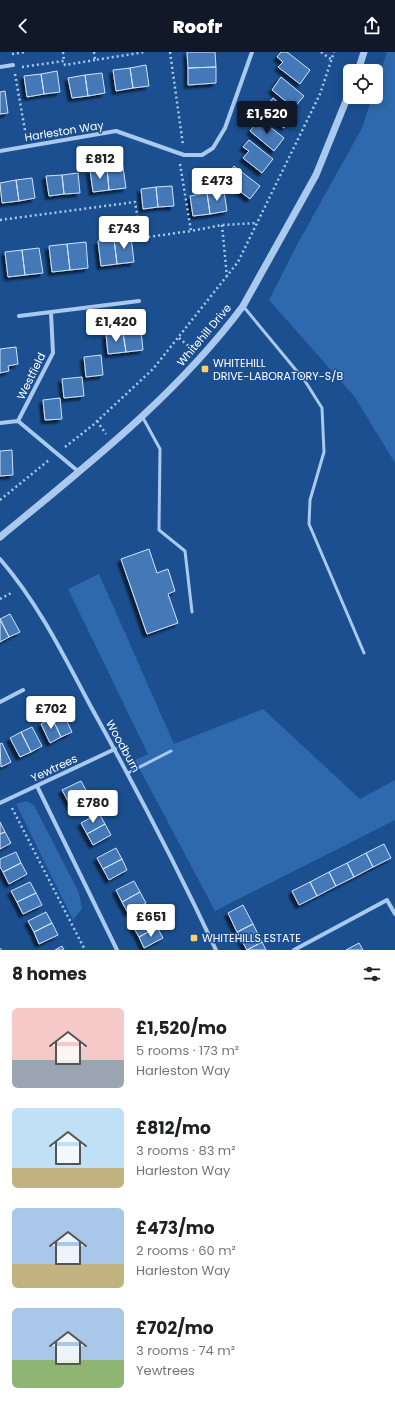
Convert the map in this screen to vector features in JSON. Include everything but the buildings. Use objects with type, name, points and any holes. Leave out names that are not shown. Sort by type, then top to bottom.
[{"type":"street","name":"Harleston Way","points":[[0,151],[28,145],[116,132],[184,155],[202,155],[213,148],[225,128],[252,52]]},
{"type":"street","points":[[360,64],[364,52]]},
{"type":"street","points":[[0,67],[14,67]]},
{"type":"street","name":"Whitehill Drive","points":[[0,537],[79,472],[142,416],[202,357],[243,306],[316,175],[345,104]]},
{"type":"street","points":[[19,316],[139,301]]},
{"type":"street","name":"Westfield","points":[[18,421],[52,353],[51,313]]},
{"type":"street","points":[[0,423],[18,421],[79,472]]},
{"type":"street","name":"Woodburn","points":[[0,559],[30,597],[115,749],[170,854],[216,950]]},
{"type":"street","points":[[0,702],[23,690]]},
{"type":"street","name":"Yewtrees","points":[[0,803],[115,749]]},
{"type":"street","points":[[37,786],[117,950]]},
{"type":"street","points":[[294,950],[386,900],[395,914]]},
{"type":"lane","points":[[243,306],[305,381],[322,408],[324,452],[310,500],[309,524],[364,653]]},
{"type":"lane","points":[[142,416],[160,449],[159,530],[185,551],[192,612]]},
{"type":"lane","points":[[128,773],[171,751]]},
{"type":"path","points":[[63,52],[64,61]]},
{"type":"path","points":[[94,52],[95,60]]},
{"type":"path","points":[[14,67],[64,61],[65,64],[145,52]]},
{"type":"path","points":[[170,52],[184,155]]},
{"type":"path","points":[[321,52],[332,60]]},
{"type":"path","points":[[0,500],[93,425],[153,370],[227,277],[238,262],[258,223],[320,94],[334,52]]},
{"type":"path","points":[[11,54],[28,145]]},
{"type":"path","points":[[178,153],[191,231]]},
{"type":"path","points":[[0,220],[135,202],[141,238],[222,225],[258,223]]},
{"type":"path","points":[[222,225],[227,277]]},
{"type":"path","points":[[179,338],[202,357]]},
{"type":"path","points":[[0,599],[22,587]]},
{"type":"path","points":[[7,799],[85,950]]},
{"type":"shaded area","points":[[387,52],[395,52],[395,463],[354,396],[269,300],[298,243],[362,128],[370,104],[383,104],[383,64]]},
{"type":"shaded area","points":[[99,574],[174,744],[263,709],[360,799],[395,780],[395,820],[215,911],[135,760],[148,754],[68,589]]},
{"type":"shaded area","points":[[26,801],[34,805],[79,893],[82,909],[73,920],[16,804]]},
{"type":"place","name":"WHITEHILL DRIVE-LABORATORY-S/B","points":[[205,369]]},
{"type":"place","name":"WHITEHILLS ESTATE","points":[[194,938]]}]
